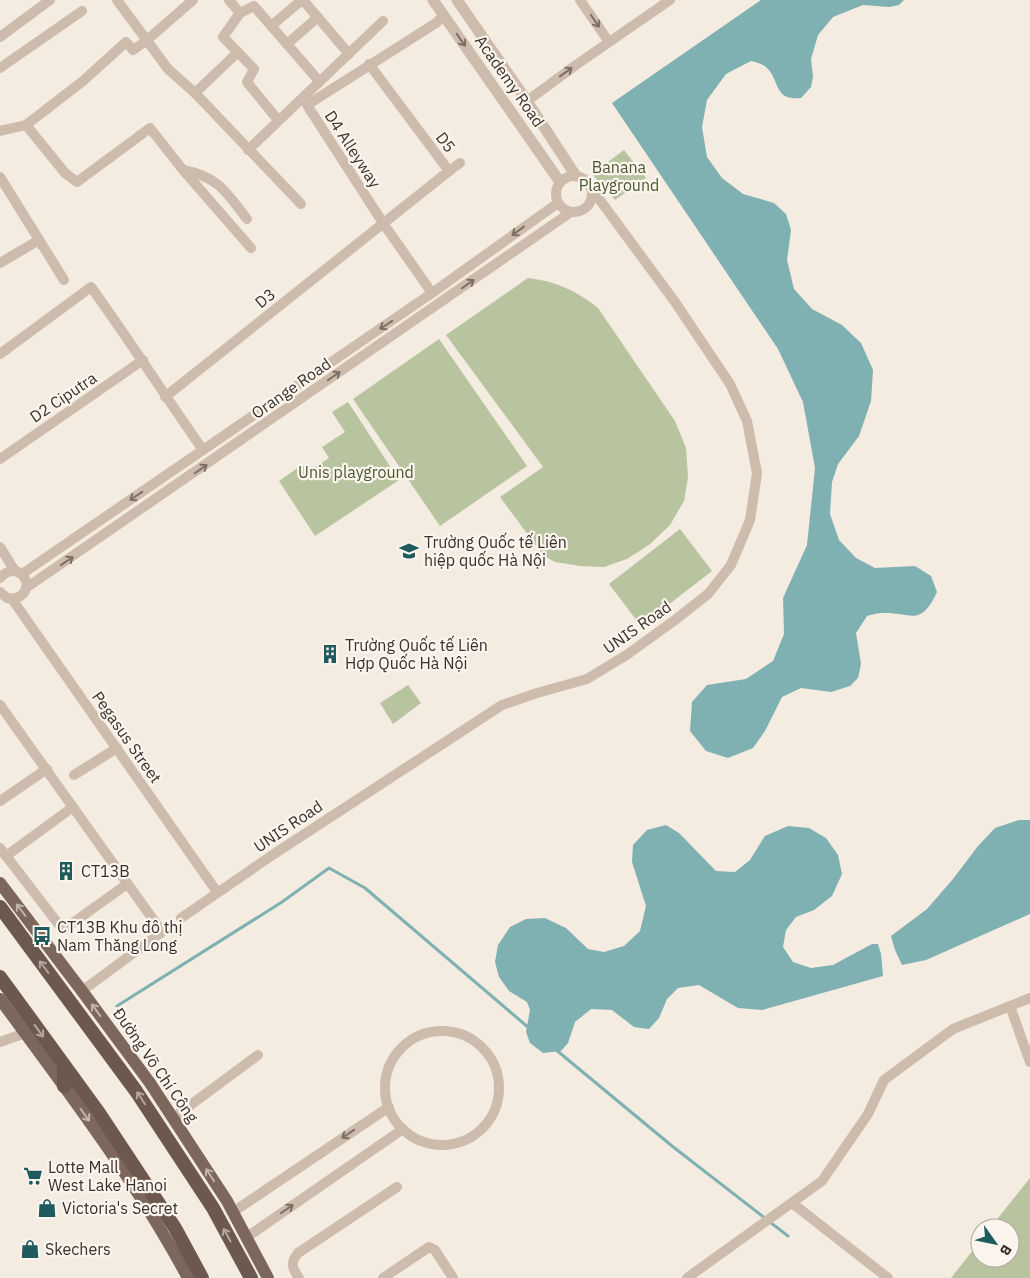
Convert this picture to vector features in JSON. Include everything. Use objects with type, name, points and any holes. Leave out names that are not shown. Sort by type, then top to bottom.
[{"type":"highway","name":"Đường Võ Chí Công","points":[[0,908],[136,1091],[213,1208],[251,1278]]},
{"type":"highway","points":[[0,978],[99,1113],[175,1228],[202,1278]]},
{"type":"highway","points":[[64,1065],[64,1086]]},
{"type":"main road","name":"Đường Võ Chí Công","points":[[0,883],[150,1083],[233,1212],[268,1278]]},
{"type":"main road","points":[[0,999],[88,1119],[164,1234],[188,1278]]},
{"type":"street","points":[[0,37],[50,0]]},
{"type":"street","points":[[117,0],[168,69],[195,93],[301,204]]},
{"type":"street","points":[[0,131],[26,125],[82,81],[126,42],[133,50],[194,0]]},
{"type":"street","points":[[229,0],[240,13]]},
{"type":"street","points":[[271,26],[302,0],[349,54]]},
{"type":"street","name":"Academy Road","points":[[433,0],[560,182]]},
{"type":"street","name":"Academy Road","points":[[457,0],[576,176]]},
{"type":"street","points":[[580,0],[609,42]]},
{"type":"street","points":[[527,101],[670,0]]},
{"type":"street","points":[[278,120],[247,82],[254,69],[223,37],[240,13],[257,3],[271,26],[319,81]]},
{"type":"street","points":[[0,68],[82,11]]},
{"type":"street","name":"D4 Alleyway","points":[[432,293],[383,223],[307,105],[436,23],[444,16]]},
{"type":"street","points":[[286,44],[318,17]]},
{"type":"street","points":[[248,150],[383,21]]},
{"type":"street","points":[[195,93],[238,52]]},
{"type":"street","name":"D5","points":[[370,64],[449,171],[383,223]]},
{"type":"street","points":[[26,125],[65,173],[77,182],[150,128],[182,170],[251,248]]},
{"type":"street","points":[[449,171],[460,163]]},
{"type":"street","points":[[182,170],[211,178],[224,189],[248,219]]},
{"type":"street","points":[[576,176],[586,181],[591,188],[591,199],[588,205],[579,211],[571,212],[564,209],[558,203],[556,190],[560,182],[568,177],[576,176]]},
{"type":"street","points":[[0,177],[64,280]]},
{"type":"street","name":"UNIS Road","points":[[181,918],[402,769],[502,705],[587,679],[628,654],[708,594],[732,565],[750,520],[757,474],[747,421],[730,384],[675,302],[591,188]]},
{"type":"street","name":"Orange Road","points":[[0,578],[8,571],[19,572],[204,450],[432,293],[558,203]]},
{"type":"street","name":"Orange Road","points":[[0,607],[11,599],[20,597],[26,588],[571,212]]},
{"type":"street","name":"D3","points":[[165,397],[383,223]]},
{"type":"street","points":[[0,263],[39,240]]},
{"type":"street","points":[[0,354],[91,287],[143,360],[165,397],[204,450]]},
{"type":"street","name":"D2 Ciputra","points":[[0,459],[143,360]]},
{"type":"street","points":[[0,547],[26,580],[26,588]]},
{"type":"street","points":[[0,592],[4,597],[11,599]]},
{"type":"street","name":"Pegasus Street","points":[[11,599],[217,892]]},
{"type":"street","points":[[0,705],[162,932],[82,990]]},
{"type":"street","points":[[74,775],[116,748]]},
{"type":"street","points":[[0,801],[47,769]]},
{"type":"street","points":[[73,807],[3,852],[63,930],[127,884]]},
{"type":"street","points":[[687,1278],[822,1181],[868,1114],[884,1080],[953,1029],[1030,998]]},
{"type":"street","points":[[1010,1006],[1030,1062]]},
{"type":"street","points":[[445,1031],[463,1034],[478,1044],[491,1058],[498,1076],[499,1096],[493,1115],[481,1130],[464,1141],[445,1145],[426,1143],[408,1134],[403,1129],[395,1120],[389,1107],[385,1086],[389,1068],[398,1052],[411,1040],[427,1033],[445,1031]]},
{"type":"street","points":[[0,1042],[25,1033]]},
{"type":"street","points":[[173,1118],[258,1055]]},
{"type":"street","points":[[233,1212],[389,1107]]},
{"type":"street","points":[[247,1237],[403,1129]]},
{"type":"street","points":[[298,1278],[292,1269],[293,1260],[298,1253],[397,1187]]},
{"type":"street","points":[[792,1203],[888,1278]]},
{"type":"street","points":[[384,1278],[429,1247],[435,1250],[452,1278]]},
{"type":"green space","name":"Banana Playground","points":[[624,150],[646,178],[615,200],[592,174]]},
{"type":"green space","points":[[528,278],[565,288],[598,308],[675,421],[686,448],[688,477],[684,501],[670,525],[649,545],[627,559],[604,567],[555,562],[543,555],[500,497],[543,467],[446,335]]},
{"type":"green space","points":[[439,339],[527,466],[440,526],[353,399]]},
{"type":"green space","name":"Unis playground","points":[[348,402],[399,480],[315,536],[279,481],[302,465],[311,470],[329,458],[322,447],[345,432],[332,412]]},
{"type":"green space","points":[[680,529],[712,571],[641,626],[609,584]]},
{"type":"green space","points":[[408,685],[421,703],[393,724],[380,703]]},
{"type":"green space","points":[[1030,1178],[1030,1278],[951,1278],[970,1254],[970,1268],[1020,1268],[1020,1218],[998,1218]]},
{"type":"water","points":[[761,0],[904,0],[899,5],[889,7],[863,5],[833,17],[818,35],[811,59],[813,77],[811,87],[801,98],[786,96],[779,89],[771,72],[766,67],[751,61],[726,74],[707,100],[702,127],[707,157],[722,178],[743,194],[774,203],[786,214],[791,230],[787,260],[794,289],[812,309],[842,325],[861,343],[873,370],[871,401],[859,436],[838,464],[832,482],[830,514],[839,540],[856,558],[875,568],[915,566],[931,576],[937,592],[931,603],[920,614],[914,616],[882,613],[867,616],[856,633],[861,664],[858,678],[850,686],[831,692],[801,688],[782,697],[765,731],[753,748],[728,758],[706,751],[690,731],[692,702],[707,685],[746,679],[773,661],[784,634],[783,598],[807,545],[815,468],[803,402],[778,349],[612,103]]},
{"type":"water","points":[[1019,820],[1030,820],[1030,914],[926,960],[902,965],[891,936],[927,909],[995,828]]},
{"type":"water","points":[[666,825],[679,833],[716,871],[735,872],[750,860],[765,836],[788,826],[809,828],[826,838],[838,855],[842,874],[832,896],[814,910],[796,917],[786,930],[783,947],[793,962],[811,968],[833,965],[872,944],[878,944],[883,976],[762,1010],[738,1008],[699,985],[678,988],[667,999],[659,1018],[649,1029],[634,1027],[612,1010],[591,1009],[575,1022],[568,1043],[561,1051],[543,1053],[530,1043],[526,1032],[530,1010],[527,1002],[509,991],[499,977],[495,962],[498,945],[510,927],[526,919],[545,918],[566,928],[588,949],[604,952],[624,946],[640,931],[646,906],[632,862],[633,845],[647,830]]},
{"type":"waterway","points":[[117,1006],[282,902],[329,868],[365,888],[529,1028]]},
{"type":"waterway","points":[[555,1049],[672,1146],[788,1236]]},
{"type":"place","name":"Trường Quốc tế Liên hiệp quốc Hà Nội","points":[[409,551]]},
{"type":"place","name":"Trường Quốc tế Liên Hợp Quốc Hà Nội","points":[[330,654]]},
{"type":"place","name":"CT13B","points":[[66,871]]},
{"type":"place","name":"CT13B Khu đô thị Nam Thăng Long","points":[[42,936]]},
{"type":"place","name":"Lotte Mall West Lake Hanoi","points":[[33,1176]]},
{"type":"place","name":"Victoria's Secret","points":[[47,1208]]},
{"type":"place","name":"Skechers","points":[[30,1249]]}]
